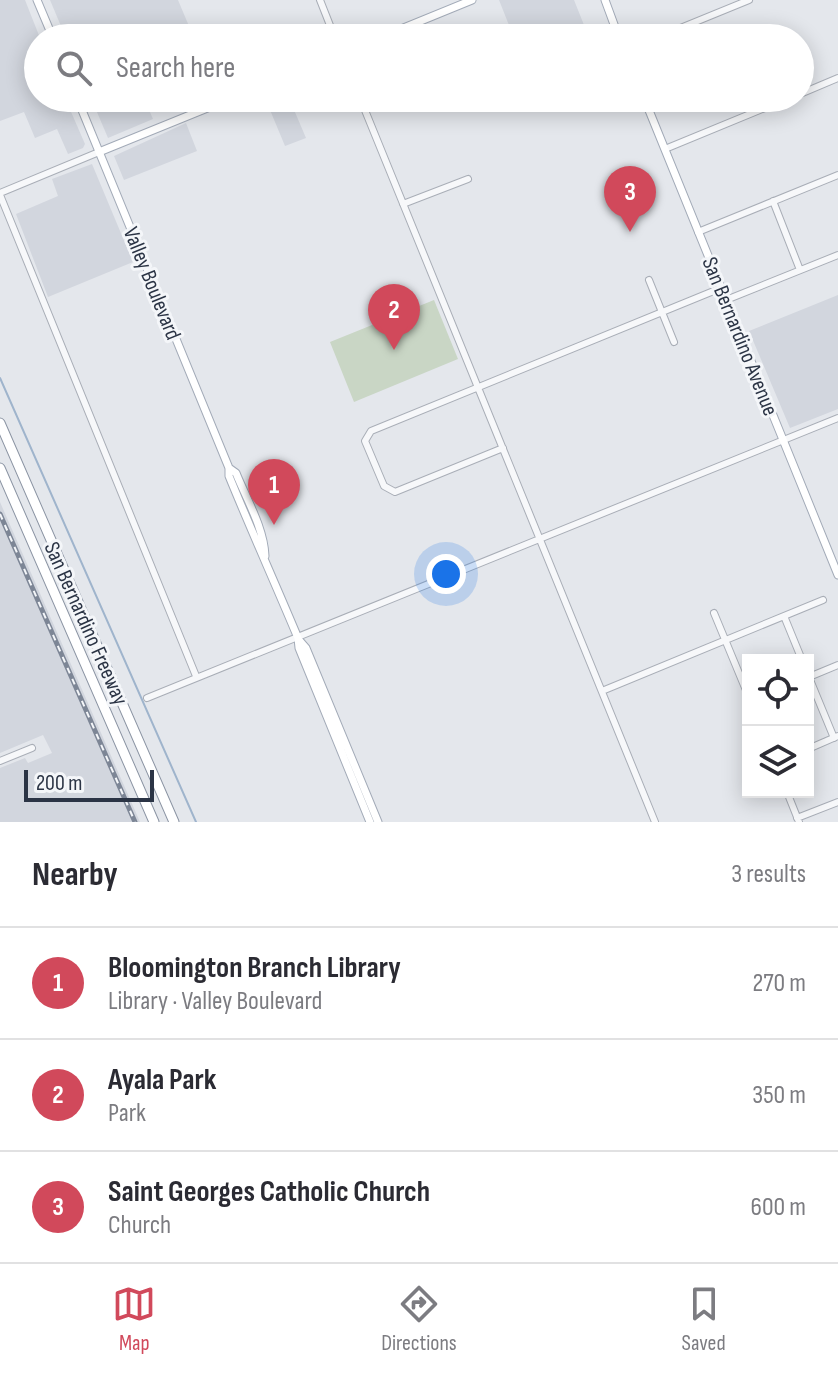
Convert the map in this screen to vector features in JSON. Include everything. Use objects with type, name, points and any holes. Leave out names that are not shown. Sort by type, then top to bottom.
[{"type":"highway","name":"San Bernardino Freeway","points":[[0,423],[174,822]]},
{"type":"highway","name":"San Bernardino Freeway","points":[[0,468],[154,822]]},
{"type":"main road","points":[[37,0],[47,24]]},
{"type":"main road","points":[[413,24],[472,0]]},
{"type":"main road","points":[[605,0],[614,24]]},
{"type":"main road","name":"Valley Boulevard","points":[[83,112],[229,468],[236,473],[298,638],[299,648],[370,822]]},
{"type":"main road","points":[[99,152],[198,112]]},
{"type":"main road","name":"San Bernardino Avenue","points":[[650,112],[838,575]]},
{"type":"main road","name":"Valley Boulevard","points":[[298,638],[306,648],[378,822]]},
{"type":"street","points":[[320,0],[329,24]]},
{"type":"street","points":[[690,24],[749,0]]},
{"type":"street","points":[[814,88],[838,78]]},
{"type":"street","points":[[366,112],[655,822]]},
{"type":"street","points":[[665,149],[755,112]]},
{"type":"street","points":[[99,152],[0,194],[196,676]]},
{"type":"street","points":[[698,232],[838,175]]},
{"type":"street","points":[[403,204],[468,179]]},
{"type":"street","points":[[773,201],[800,270]]},
{"type":"street","points":[[726,300],[838,255]]},
{"type":"street","points":[[649,280],[674,342]]},
{"type":"street","points":[[503,448],[400,490],[389,491],[365,441],[367,434],[721,288]]},
{"type":"street","points":[[147,698],[838,418]]},
{"type":"street","points":[[602,691],[823,600]]},
{"type":"street","points":[[714,613],[742,681]]},
{"type":"street","points":[[784,616],[800,654]]},
{"type":"street","points":[[814,674],[838,665]]},
{"type":"street","points":[[814,689],[836,737],[814,746]]},
{"type":"street","points":[[0,761],[32,748]]},
{"type":"street","points":[[789,798],[798,820],[838,802]]},
{"type":"shaded area","points":[[0,0],[25,0],[34,24],[24,24],[24,112],[0,121]]},
{"type":"shaded area","points":[[50,0],[178,0],[188,24],[60,24]]},
{"type":"shaded area","points":[[499,0],[574,0],[584,24],[508,24]]},
{"type":"shaded area","points":[[24,112],[71,112],[85,144],[83,148],[68,154],[57,129],[35,138]]},
{"type":"shaded area","points":[[97,112],[150,112],[153,119],[108,138]]},
{"type":"shaded area","points":[[271,112],[295,112],[306,138],[285,146]]},
{"type":"shaded area","points":[[186,123],[197,151],[124,180],[114,156]]},
{"type":"shaded area","points":[[92,164],[133,262],[48,297],[16,214],[58,196],[52,179]]},
{"type":"shaded area","points":[[838,295],[838,409],[790,428],[749,331]]},
{"type":"shaded area","points":[[0,502],[140,822],[0,822],[0,768],[25,758],[28,763],[52,753],[43,735],[0,753]]},
{"type":"green space","points":[[434,300],[458,359],[354,402],[330,342]]},
{"type":"waterway","points":[[0,378],[196,822]]},
{"type":"railway","points":[[0,514],[135,822]]},
{"type":"place","name":"Saint Georges Catholic Church","points":[[630,232]]},
{"type":"place","name":"Ayala Park","points":[[394,350]]},
{"type":"place","name":"Bloomington Branch Library","points":[[274,525]]}]
